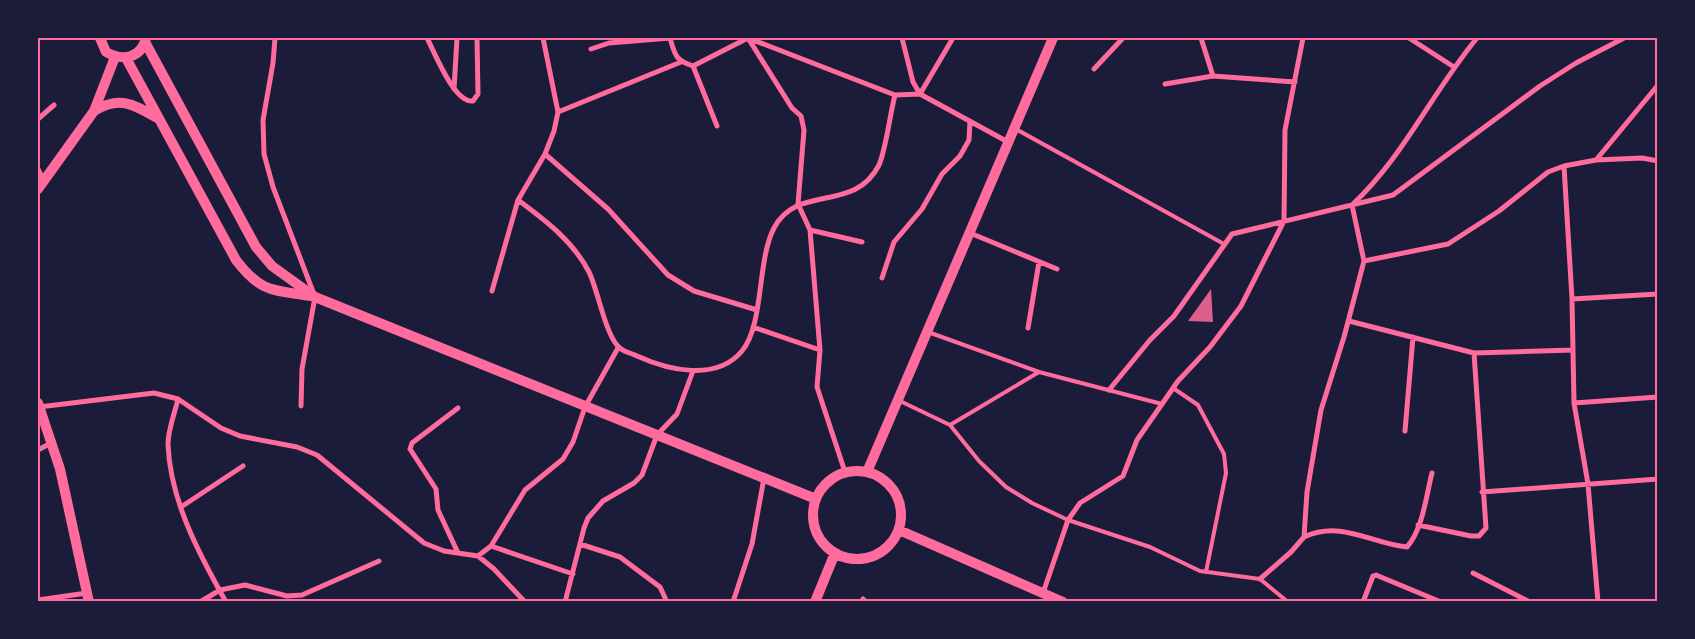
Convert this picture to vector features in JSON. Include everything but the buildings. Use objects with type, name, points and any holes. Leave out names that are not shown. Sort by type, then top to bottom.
[{"type":"main road","points":[[100,38],[106,52],[126,58],[135,55],[145,40],[256,247],[272,266],[314,297]]},
{"type":"main road","points":[[868,472],[1052,38]]},
{"type":"main road","points":[[38,189],[43,179],[94,111],[115,56]]},
{"type":"main road","points":[[126,58],[236,260],[246,273],[266,289],[314,297],[816,499]]},
{"type":"main road","points":[[94,111],[106,104],[126,102],[160,120]]},
{"type":"main road","points":[[38,405],[60,468],[88,597]]},
{"type":"main road","points":[[845,472],[868,472],[889,484],[896,494],[902,518],[899,530],[893,541],[884,550],[873,557],[854,559],[835,553],[824,543],[816,530],[814,520],[816,499],[828,482],[845,472]]},
{"type":"main road","points":[[899,530],[1064,602]]},
{"type":"main road","points":[[815,602],[835,553]]},
{"type":"street","points":[[275,38],[274,63],[263,120],[264,154],[273,187],[314,297],[302,369],[301,406]]},
{"type":"street","points":[[427,38],[454,89],[464,100],[473,101],[476,98],[479,87],[477,38]]},
{"type":"street","points":[[454,89],[457,38]]},
{"type":"street","points":[[492,291],[518,200],[545,154],[554,131],[558,112],[544,38]]},
{"type":"street","points":[[592,48],[609,43],[670,38],[675,54],[681,62],[693,66],[748,38],[895,95],[920,94],[1008,142]]},
{"type":"street","points":[[748,38],[792,108],[800,116],[804,130],[798,204],[810,230],[820,350],[817,387],[845,472]]},
{"type":"street","points":[[902,38],[914,82],[920,94]]},
{"type":"street","points":[[920,94],[953,38]]},
{"type":"street","points":[[1094,69],[1124,38]]},
{"type":"street","points":[[1202,38],[1213,76]]},
{"type":"street","points":[[1043,593],[1068,520],[1080,503],[1124,476],[1138,440],[1162,404],[1210,347],[1241,306],[1284,221],[1285,130],[1303,38]]},
{"type":"street","points":[[1409,38],[1454,66]]},
{"type":"street","points":[[1352,206],[1370,188],[1417,125],[1454,66],[1477,38]]},
{"type":"street","points":[[1109,390],[1150,340],[1174,316],[1232,234],[1393,195],[1540,86],[1576,63],[1624,38]]},
{"type":"street","points":[[558,112],[681,62]]},
{"type":"street","points":[[693,66],[718,126]]},
{"type":"street","points":[[1165,84],[1213,76],[1294,82]]},
{"type":"street","points":[[1596,160],[1658,86]]},
{"type":"street","points":[[518,200],[556,228],[589,271],[602,304],[606,326],[618,348],[659,366],[693,371],[720,368],[742,351],[753,327],[764,261],[773,229],[783,214],[798,204],[839,196],[865,186],[879,164],[895,95]]},
{"type":"street","points":[[38,119],[54,105]]},
{"type":"street","points":[[882,278],[894,242],[922,208],[942,174],[960,156],[969,140],[970,121]]},
{"type":"street","points":[[545,154],[608,209],[668,275],[694,290],[756,310]]},
{"type":"street","points":[[1364,261],[1448,244],[1499,211],[1548,172],[1564,166],[1596,160],[1642,158],[1658,161]]},
{"type":"street","points":[[1564,166],[1572,300],[1574,403],[1588,484],[1598,602]]},
{"type":"street","points":[[38,169],[43,179]]},
{"type":"street","points":[[1304,537],[1307,492],[1321,410],[1364,261],[1352,206]]},
{"type":"street","points":[[810,230],[862,242]]},
{"type":"street","points":[[970,233],[1057,269]]},
{"type":"street","points":[[1028,328],[1039,262]]},
{"type":"street","points":[[1572,300],[1658,294]]},
{"type":"street","points":[[1348,321],[1474,354],[1573,350]]},
{"type":"street","points":[[753,327],[820,350]]},
{"type":"street","points":[[1405,431],[1413,337]]},
{"type":"street","points":[[478,556],[492,546],[525,490],[562,459],[572,442],[585,407],[618,348]]},
{"type":"street","points":[[1418,525],[1479,536],[1486,528],[1482,492],[1474,354]]},
{"type":"street","points":[[565,602],[588,518],[598,507],[634,483],[642,475],[657,436],[676,414],[693,371]]},
{"type":"street","points":[[38,405],[154,393],[178,399],[227,430],[240,436],[297,447],[317,455],[424,542],[444,551],[478,556],[494,569],[524,602]]},
{"type":"street","points":[[1574,403],[1658,397]]},
{"type":"street","points":[[178,399],[168,442],[180,507],[226,602]]},
{"type":"street","points":[[458,408],[412,443],[410,449],[436,489],[438,510],[458,553]]},
{"type":"street","points":[[38,450],[51,443]]},
{"type":"street","points":[[180,507],[243,466]]},
{"type":"street","points":[[1260,579],[1291,552],[1304,537],[1318,530],[1340,530],[1407,547],[1413,540],[1432,473]]},
{"type":"street","points":[[733,602],[752,544],[764,478]]},
{"type":"street","points":[[1482,492],[1658,479]]},
{"type":"street","points":[[580,544],[620,557],[660,587],[667,602]]},
{"type":"street","points":[[492,546],[573,574]]},
{"type":"street","points":[[200,602],[220,590],[245,584],[287,596],[302,595],[379,560]]},
{"type":"street","points":[[1473,573],[1530,602]]},
{"type":"street","points":[[1363,602],[1373,576],[1376,575],[1441,602]]},
{"type":"street","points":[[38,600],[88,597]]},
{"type":"lane","points":[[1014,128],[1224,244]]},
{"type":"lane","points":[[927,332],[1039,372],[1162,404]]},
{"type":"lane","points":[[950,425],[1039,372]]},
{"type":"lane","points":[[1174,388],[1198,405],[1224,454],[1226,473],[1206,572]]},
{"type":"lane","points":[[898,400],[950,425],[979,461],[1006,486],[1068,520],[1150,546],[1206,572],[1260,579],[1288,602]]}]
